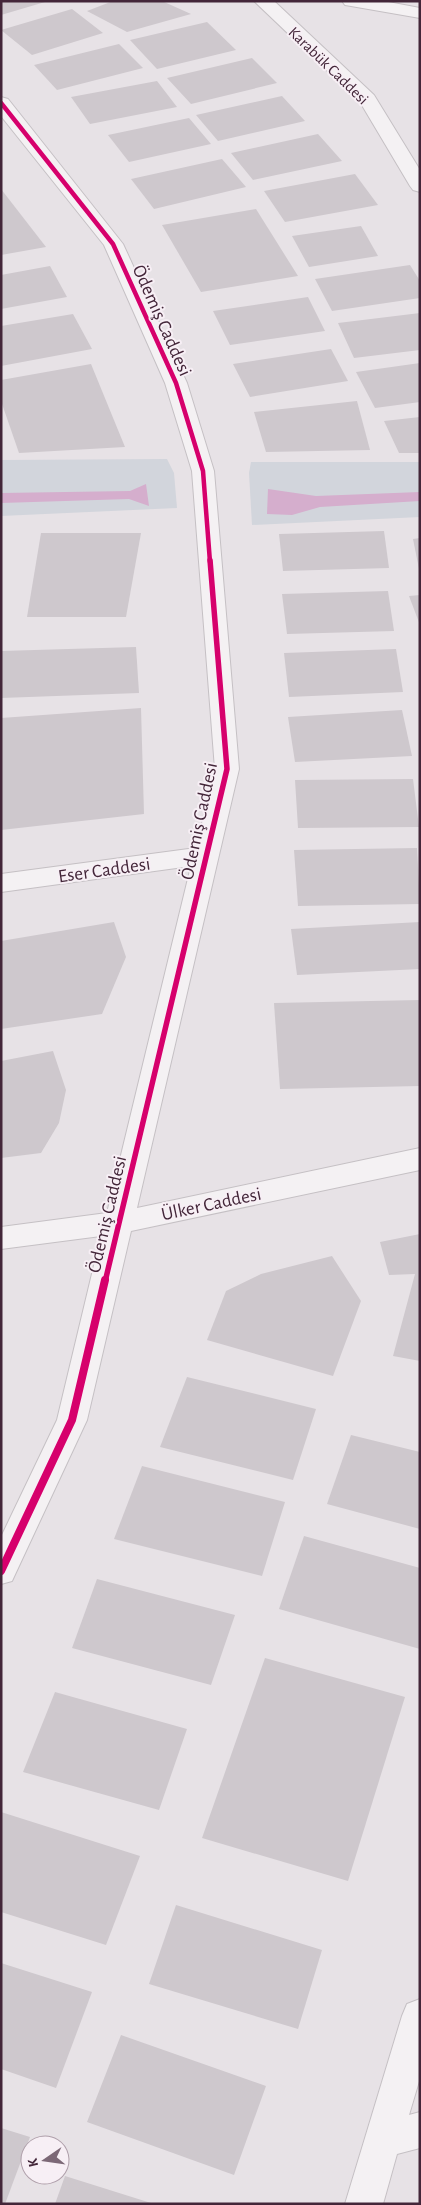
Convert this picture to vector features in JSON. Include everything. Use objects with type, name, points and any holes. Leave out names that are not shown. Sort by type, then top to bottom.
[{"type":"street","name":"Karabük Caddesi","points":[[263,1],[367,99],[420,186]]},
{"type":"street","points":[[352,1],[420,14]]},
{"type":"street","name":"Ödemiş Caddesi","points":[[1,104],[113,244],[176,383],[203,471],[227,769],[72,1420],[1,1571]]},
{"type":"street","name":"Eser Caddesi","points":[[1,883],[207,855]]},
{"type":"street","name":"Ülker Caddesi","points":[[1,1238],[119,1223],[420,1158]]},
{"type":"street","points":[[364,2204],[420,2016]]},
{"type":"street","points":[[383,2140],[420,2130]]},
{"type":"shaded area","points":[[167,459],[174,473],[177,508],[1,516],[1,460]]},
{"type":"shaded area","points":[[251,462],[420,462],[420,517],[252,525],[249,473]]},
{"type":"shaded area","points":[[146,484],[149,506],[129,499],[1,503],[1,493],[130,491]]},
{"type":"shaded area","points":[[268,489],[316,496],[420,492],[420,501],[320,507],[292,515],[267,514]]},
{"type":"building","points":[[1,1],[45,1],[45,2],[1,15]]},
{"type":"building","points":[[113,1],[162,1],[191,14],[127,32],[87,11]]},
{"type":"building","points":[[72,9],[103,33],[32,55],[1,30]]},
{"type":"building","points":[[207,22],[236,50],[157,69],[130,40]]},
{"type":"building","points":[[119,44],[143,68],[57,90],[34,65]]},
{"type":"building","points":[[252,58],[277,83],[191,104],[167,78]]},
{"type":"building","points":[[157,81],[177,107],[90,124],[71,97]]},
{"type":"building","points":[[282,96],[305,121],[218,141],[196,115]]},
{"type":"building","points":[[189,118],[211,144],[129,162],[108,135]]},
{"type":"building","points":[[318,134],[342,161],[253,180],[231,153]]},
{"type":"building","points":[[222,159],[246,187],[154,209],[131,179]]},
{"type":"building","points":[[355,174],[378,205],[285,222],[264,191]]},
{"type":"building","points":[[1,189],[46,247],[1,255]]},
{"type":"building","points":[[256,209],[298,276],[201,292],[162,225]]},
{"type":"building","points":[[361,226],[378,256],[309,267],[292,236]]},
{"type":"building","points":[[410,265],[420,281],[420,298],[332,311],[315,279]]},
{"type":"building","points":[[50,266],[67,297],[1,309],[1,275]]},
{"type":"building","points":[[308,297],[325,331],[230,345],[213,311]]},
{"type":"building","points":[[420,313],[420,350],[354,358],[338,323]]},
{"type":"building","points":[[73,314],[92,349],[1,366],[1,326]]},
{"type":"building","points":[[331,349],[348,381],[250,397],[233,364]]},
{"type":"building","points":[[420,363],[420,402],[375,408],[356,372]]},
{"type":"building","points":[[91,364],[125,447],[19,453],[1,401],[1,380]]},
{"type":"building","points":[[357,401],[370,450],[266,452],[254,412]]},
{"type":"building","points":[[420,417],[420,453],[399,453],[384,421]]},
{"type":"building","points":[[384,531],[389,568],[283,571],[279,534]]},
{"type":"building","points":[[41,533],[141,533],[126,617],[27,617]]},
{"type":"building","points":[[420,538],[420,569],[419,569],[413,539]]},
{"type":"building","points":[[388,591],[394,631],[287,634],[282,594]]},
{"type":"building","points":[[420,595],[420,625],[409,596]]},
{"type":"building","points":[[136,647],[139,693],[1,698],[1,651]]},
{"type":"building","points":[[396,649],[403,692],[289,697],[284,653]]},
{"type":"building","points":[[141,708],[144,814],[1,830],[1,718]]},
{"type":"building","points":[[402,710],[412,756],[295,762],[288,717]]},
{"type":"building","points":[[413,779],[419,827],[298,828],[295,780]]},
{"type":"building","points":[[417,848],[420,904],[298,906],[294,850]]},
{"type":"building","points":[[114,922],[126,957],[102,1014],[1,1029],[1,941]]},
{"type":"building","points":[[420,922],[420,969],[297,975],[291,929]]},
{"type":"building","points":[[420,1000],[420,1086],[280,1089],[274,1003]]},
{"type":"building","points":[[53,1051],[66,1090],[59,1123],[41,1153],[1,1158],[1,1061]]},
{"type":"building","points":[[420,1234],[420,1361],[393,1356],[415,1274],[389,1275],[380,1242]]},
{"type":"building","points":[[332,1256],[361,1301],[333,1376],[207,1340],[226,1291],[261,1274]]},
{"type":"building","points":[[187,1377],[316,1409],[293,1480],[160,1447]]},
{"type":"building","points":[[351,1435],[420,1452],[420,1529],[327,1504]]},
{"type":"building","points":[[142,1466],[285,1502],[262,1576],[114,1539]]},
{"type":"building","points":[[304,1536],[420,1568],[420,1649],[279,1609]]},
{"type":"building","points":[[97,1579],[235,1615],[211,1685],[72,1648]]},
{"type":"building","points":[[265,1658],[405,1697],[348,1881],[202,1838]]},
{"type":"building","points":[[55,1692],[187,1729],[159,1810],[23,1772]]},
{"type":"building","points":[[1,1812],[140,1856],[106,1945],[1,1912]]},
{"type":"building","points":[[176,1905],[322,1950],[298,2029],[149,1984]]},
{"type":"building","points":[[1,1963],[92,1992],[56,2088],[1,2069]]},
{"type":"building","points":[[121,2035],[266,2086],[234,2175],[87,2122]]},
{"type":"building","points":[[1,2128],[24,2135],[20,2135],[20,2164],[5,2204],[1,2204]]},
{"type":"building","points":[[70,2178],[151,2203],[151,2204],[55,2204],[62,2185],[70,2185]]},
{"type":"cycle path","points":[[1,103],[113,244],[176,383],[203,471],[227,769],[72,1420],[1,1571]]}]
